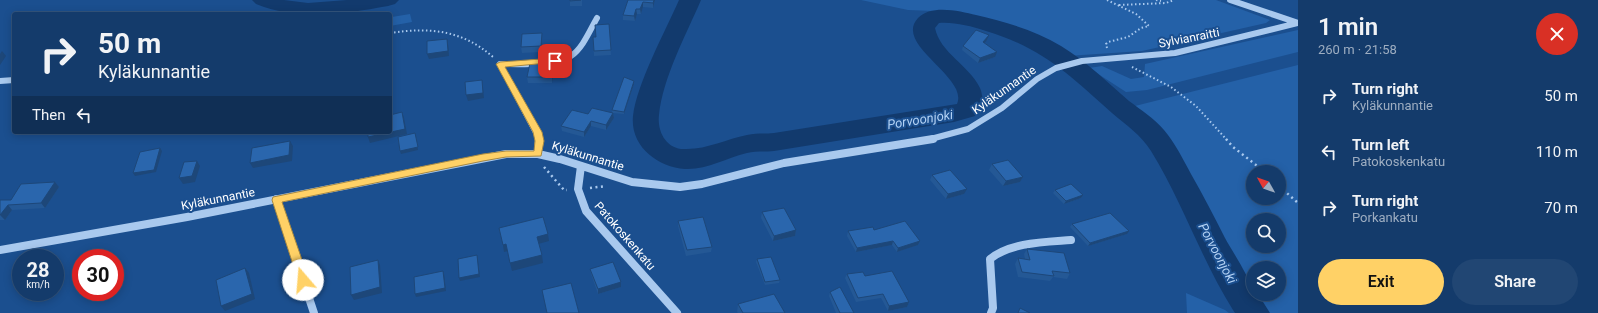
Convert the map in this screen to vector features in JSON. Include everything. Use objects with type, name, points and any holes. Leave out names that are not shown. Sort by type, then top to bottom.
[{"type":"street","points":[[1230,0],[1298,23]]},
{"type":"street","points":[[538,154],[540,141],[537,132],[500,64],[555,61],[569,58],[580,47],[597,18]]},
{"type":"street","name":"Sylvianraitti","points":[[1082,60],[1175,53],[1298,23]]},
{"type":"street","name":"Kyläkunnantie","points":[[0,250],[187,217],[506,154],[538,154],[632,182],[680,187],[702,184],[784,163],[939,138],[974,125],[1002,108],[1037,79],[1056,68],[1082,60]]},
{"type":"street","points":[[0,81],[12,80]]},
{"type":"street","name":"Patokoskenkatu","points":[[581,166],[577,177],[577,190],[578,198],[586,211],[677,313]]},
{"type":"street","points":[[276,200],[314,313]]},
{"type":"street","points":[[991,313],[993,308],[990,259],[995,253],[1012,248],[1071,240]]},
{"type":"path","points":[[1108,0],[1134,12],[1147,21],[1149,26],[1141,28],[1128,37],[1106,44],[1106,47],[1118,58],[1171,87],[1196,106],[1233,147],[1257,165]]},
{"type":"path","points":[[1156,0],[1166,2]]},
{"type":"path","points":[[1117,5],[1166,2],[1174,0]]},
{"type":"path","points":[[392,33],[417,29],[443,32],[473,41],[500,64]]},
{"type":"path","points":[[1286,192],[1298,203]]},
{"type":"shaded area","points":[[861,0],[1216,0],[1270,20],[1266,23],[1142,51],[1067,56],[1043,40],[1007,25],[935,11],[908,10]]},
{"type":"shaded area","points":[[410,14],[412,22],[392,26],[392,17]]},
{"type":"shaded area","points":[[1298,30],[1298,52],[1147,90],[1126,92],[1089,68],[1102,66],[1131,79],[1144,77],[1145,64]]},
{"type":"shaded area","points":[[1298,65],[1298,313],[1267,313],[1260,307],[1257,301],[1286,301],[1286,261],[1246,261],[1246,281],[1173,146],[1135,106]]},
{"type":"shaded area","points":[[1186,293],[1225,310],[1229,313],[1187,313]]},
{"type":"building","points":[[628,0],[654,0],[653,3],[643,2],[640,9],[636,9],[634,16],[623,15]]},
{"type":"building","points":[[609,24],[611,50],[594,51],[593,37],[596,37],[595,25]]},
{"type":"building","points":[[976,30],[989,35],[983,42],[997,52],[980,58],[963,46]]},
{"type":"building","points":[[542,33],[541,46],[521,47],[522,34]]},
{"type":"building","points":[[447,39],[448,51],[427,54],[427,41]]},
{"type":"building","points":[[555,61],[552,77],[527,77],[530,63]]},
{"type":"building","points":[[624,77],[634,81],[624,112],[612,110]]},
{"type":"building","points":[[482,80],[483,93],[466,95],[465,82]]},
{"type":"building","points":[[592,108],[613,113],[606,125],[591,121],[584,132],[561,126],[572,110],[588,114]]},
{"type":"building","points":[[402,112],[405,129],[392,132],[392,114]]},
{"type":"building","points":[[415,133],[418,147],[400,151],[398,137]]},
{"type":"building","points":[[368,134],[382,134],[368,137]]},
{"type":"building","points":[[290,141],[289,155],[250,163],[252,148]]},
{"type":"building","points":[[160,148],[154,170],[133,173],[140,152]]},
{"type":"building","points":[[1008,160],[1023,177],[1006,181],[992,164]]},
{"type":"building","points":[[197,161],[192,176],[179,178],[184,162]]},
{"type":"building","points":[[950,170],[967,189],[948,194],[932,175]]},
{"type":"building","points":[[55,182],[41,203],[8,205],[0,215],[0,200],[11,200],[21,184]]},
{"type":"building","points":[[1071,184],[1083,195],[1066,201],[1055,190]]},
{"type":"building","points":[[784,208],[796,230],[774,236],[762,212]]},
{"type":"building","points":[[1110,213],[1129,231],[1090,243],[1072,224]]},
{"type":"building","points":[[543,217],[548,234],[537,237],[542,255],[510,263],[506,244],[503,245],[499,228]]},
{"type":"building","points":[[703,217],[712,247],[687,250],[678,221]]},
{"type":"building","points":[[905,221],[920,241],[898,248],[893,241],[857,248],[848,231],[873,227],[874,230]]},
{"type":"building","points":[[1027,249],[1064,253],[1070,273],[1052,271],[1054,276],[1022,272],[1018,258],[1030,260]]},
{"type":"building","points":[[477,255],[479,274],[459,278],[458,259]]},
{"type":"building","points":[[771,257],[780,280],[765,282],[757,259]]},
{"type":"building","points":[[378,260],[380,287],[351,295],[350,267]]},
{"type":"building","points":[[613,262],[621,282],[598,289],[590,269]]},
{"type":"building","points":[[245,268],[252,294],[221,306],[216,280]]},
{"type":"building","points":[[443,271],[445,288],[415,294],[414,277]]},
{"type":"building","points":[[892,271],[909,302],[889,306],[883,294],[858,298],[847,274],[863,272],[865,276]]},
{"type":"building","points":[[571,283],[579,313],[547,313],[542,290]]},
{"type":"building","points":[[840,287],[854,313],[840,313],[830,292]]},
{"type":"building","points":[[774,294],[785,313],[743,313],[738,304]]},
{"type":"building","points":[[1020,308],[1030,313],[1018,313]]},
{"type":"waterway","name":"Porvoonjoki","points":[[263,0],[277,5],[308,9],[325,9],[388,0]]},
{"type":"waterway","name":"Porvoonjoki","points":[[690,0],[655,83],[646,115],[646,126],[648,133],[655,145],[664,153],[677,158],[692,159],[747,144],[774,142],[954,114],[966,110],[971,103],[968,88],[930,43],[925,35],[924,28],[926,22],[931,18],[938,17],[946,16],[975,21],[1017,33],[1052,50],[1083,73],[1139,121],[1155,137],[1199,214],[1227,273],[1235,287],[1254,313]]},
{"type":"route","points":[[303,280],[276,200],[483,158],[506,154],[538,154],[540,141],[537,132],[500,64],[555,61]]}]
